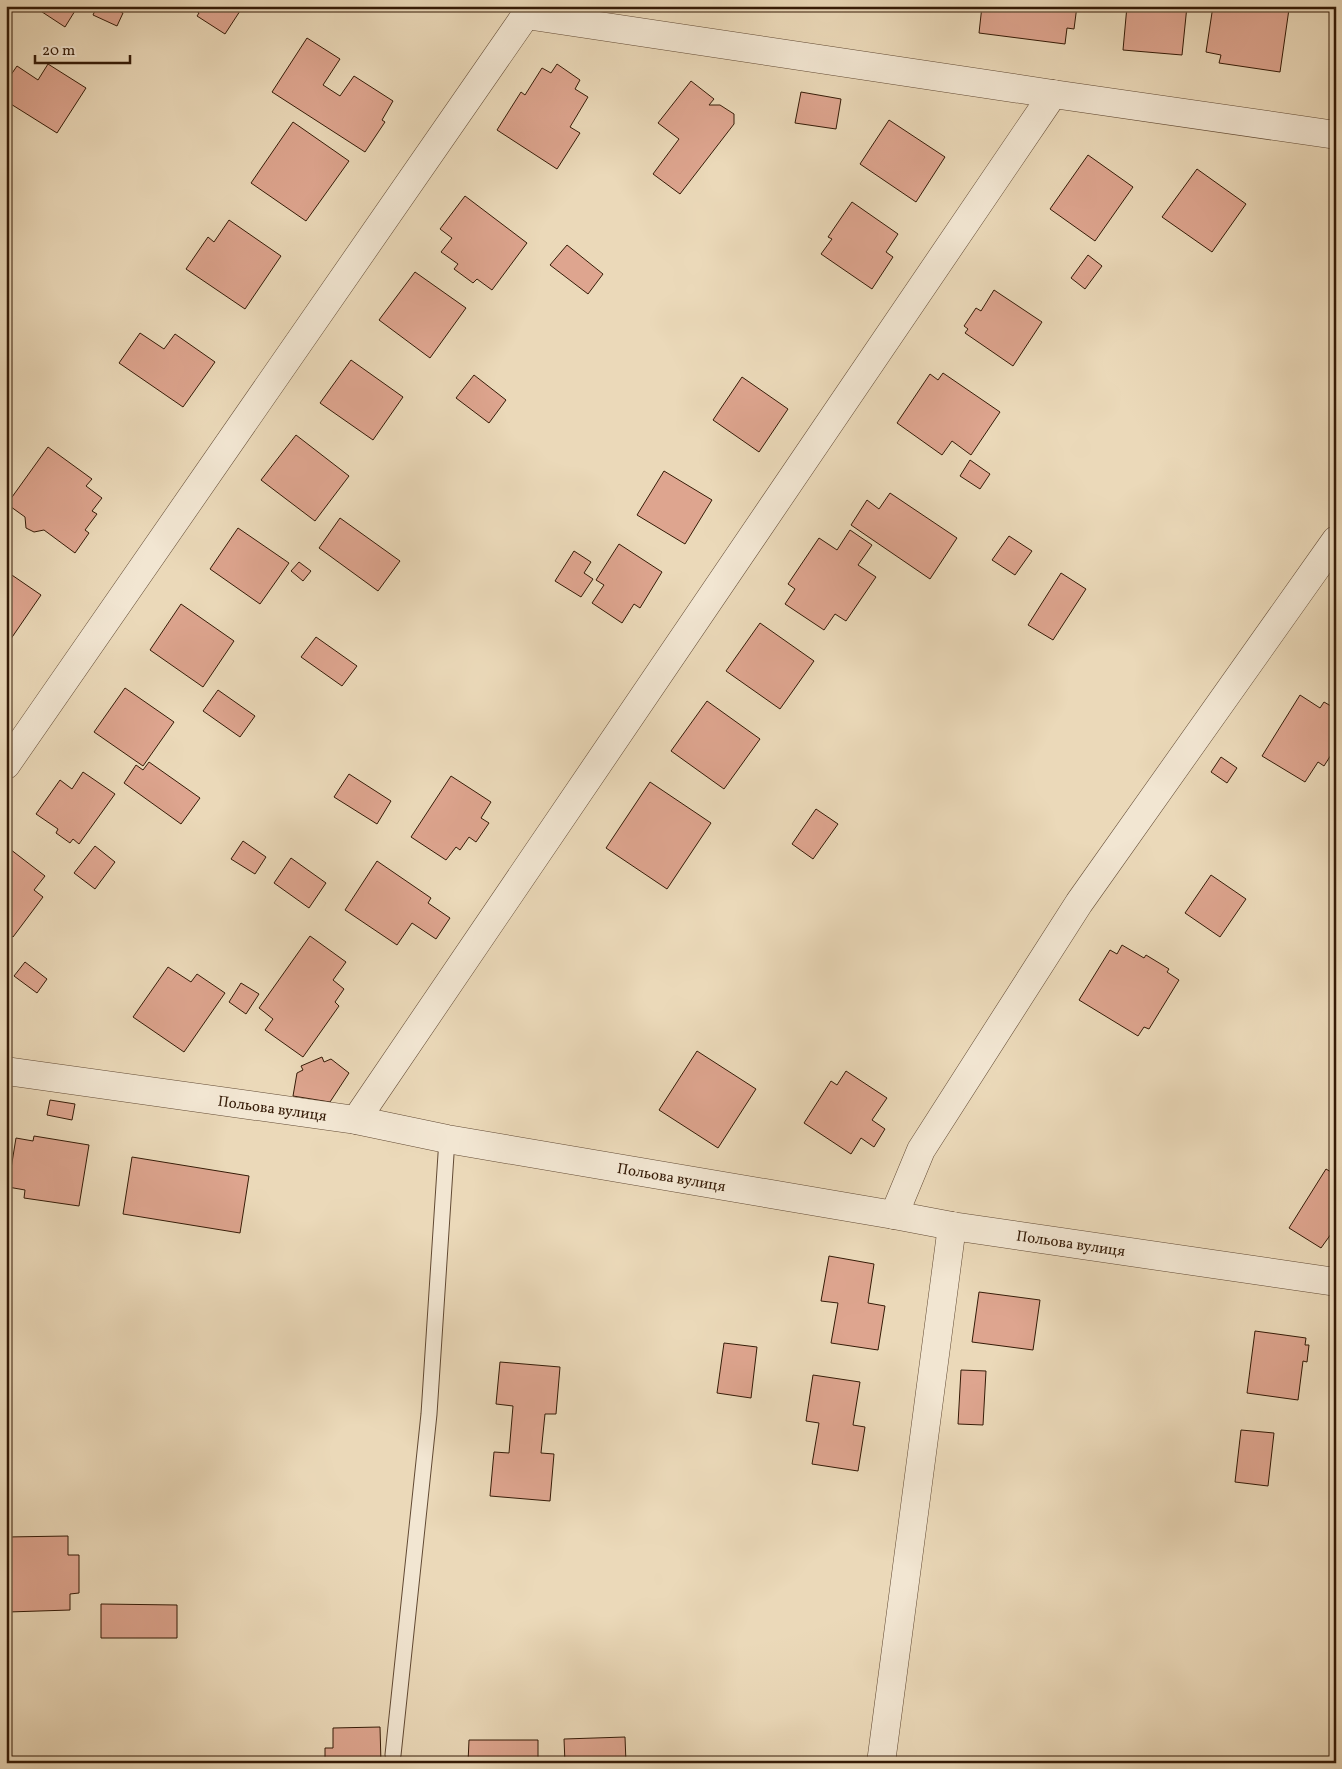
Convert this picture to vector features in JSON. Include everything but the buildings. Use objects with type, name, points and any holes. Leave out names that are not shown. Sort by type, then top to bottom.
[{"type":"street","points":[[6,765],[529,10],[1053,94],[1336,135]]},
{"type":"street","points":[[356,1120],[1053,94]]},
{"type":"street","points":[[894,1215],[921,1150],[1079,903],[1336,540]]},
{"type":"street","name":"Польова вулиця","points":[[6,1072],[356,1120],[446,1139],[952,1226],[1336,1282]]},
{"type":"street","points":[[881,1763],[952,1226]]},
{"type":"lane","points":[[393,1755],[429,1414],[446,1139]]}]
